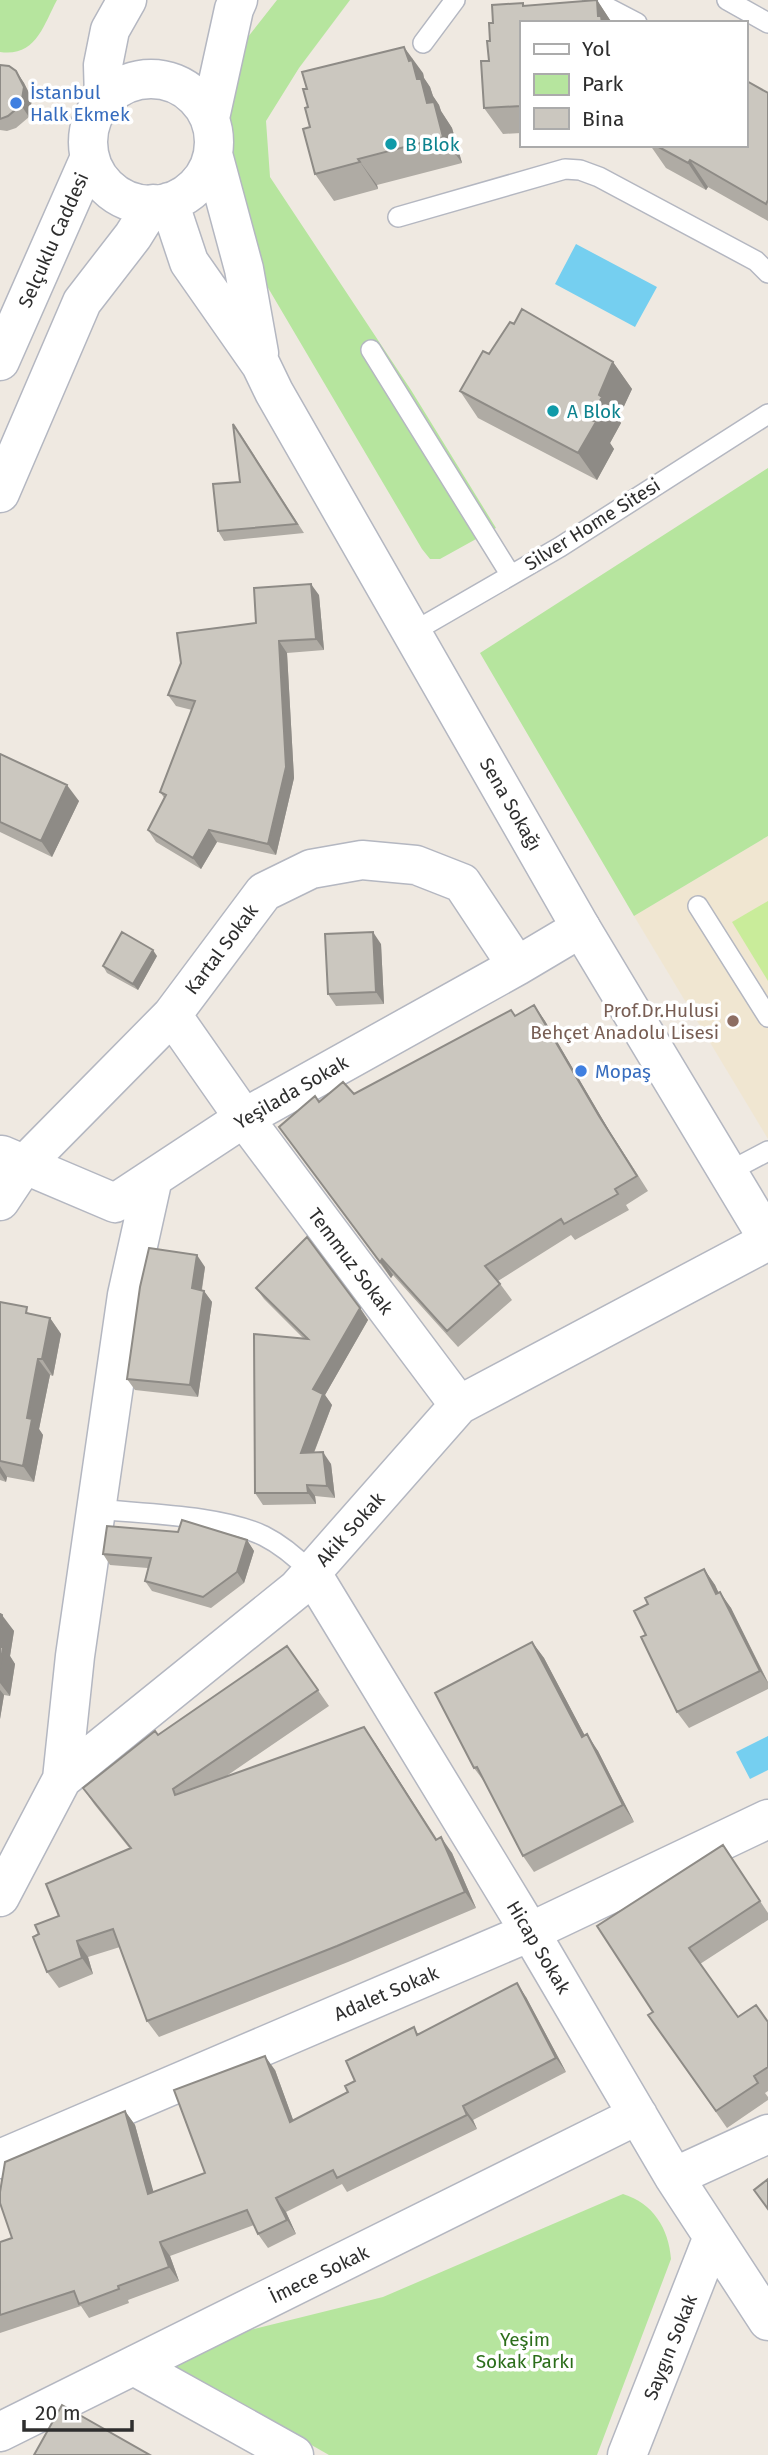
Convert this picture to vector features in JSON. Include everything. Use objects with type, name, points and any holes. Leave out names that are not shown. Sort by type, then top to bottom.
[{"type":"street","points":[[104,99],[103,65],[110,30],[127,0]]},
{"type":"street","points":[[238,0],[234,9],[212,136],[206,173],[194,188],[178,199],[161,203],[141,204],[124,199],[109,189],[95,171],[90,157],[88,136],[93,116],[104,99],[121,86],[140,79],[161,79],[181,85],[197,98],[212,136],[244,269],[261,365]]},
{"type":"street","name":"Selçuklu Caddesi","points":[[0,361],[90,157]]},
{"type":"street","points":[[161,203],[189,262],[261,365]]},
{"type":"street","points":[[0,493],[82,302],[161,203]]},
{"type":"street","name":"Sena Sokağı","points":[[261,365],[581,928],[768,1240]]},
{"type":"street","name":"Kartal Sokak","points":[[0,1201],[12,1160],[172,1014],[264,892],[311,869],[362,860],[416,864],[462,884],[517,966]]},
{"type":"street","name":"Yeşilada Sokak","points":[[12,1160],[115,1203],[244,1118],[581,928]]},
{"type":"street","name":"Temmuz Sokak","points":[[172,1014],[244,1118],[459,1405]]},
{"type":"street","points":[[62,1779],[75,1656],[127,1295],[153,1178]]},
{"type":"street","name":"Akik Sokak","points":[[0,1897],[62,1779],[297,1589],[459,1405],[768,1240]]},
{"type":"street","name":"Hicap Sokak","points":[[311,1572],[530,1932],[674,2177],[712,2239],[768,2320]]},
{"type":"street","name":"Adalet Sokak","points":[[0,2159],[530,1932],[768,1819]]},
{"type":"street","name":"İmece Sokak","points":[[0,2432],[638,2115]]},
{"type":"street","points":[[674,2177],[768,2134]]},
{"type":"street","name":"Saygın Sokak","points":[[627,2455],[712,2239]]},
{"type":"street","points":[[134,2365],[294,2455]]},
{"type":"lane","points":[[423,43],[455,0]]},
{"type":"lane","points":[[593,0],[633,21]]},
{"type":"lane","points":[[727,0],[768,23]]},
{"type":"lane","points":[[398,217],[565,169],[580,170],[599,177],[755,261],[768,273]]},
{"type":"lane","points":[[371,350],[510,574]]},
{"type":"lane","name":"Silver Home Sitesi","points":[[413,632],[560,547],[768,414]]},
{"type":"lane","points":[[698,906],[768,1017]]},
{"type":"lane","points":[[728,1172],[768,1151]]},
{"type":"lane","points":[[96,1509],[218,1522],[241,1527],[281,1546],[311,1572]]},
{"type":"shaded area","name":"Prof.Dr.Hulusi Behçet Anadolu Lisesi","points":[[768,836],[768,1139],[634,916]]},
{"type":"green space","points":[[0,0],[57,0],[37,38],[30,45],[22,50],[0,52]]},
{"type":"green space","points":[[277,0],[350,0],[299,68],[266,121],[270,177],[411,390],[496,528],[440,559],[430,559],[422,549],[231,225],[204,153],[204,133],[225,66]]},
{"type":"green space","points":[[768,468],[768,836],[634,916],[480,653]]},
{"type":"green space","points":[[768,901],[768,981],[732,922]]},
{"type":"green space","name":"Yeşim Sokak Parkı","points":[[623,2194],[643,2204],[658,2219],[667,2237],[671,2259],[597,2455],[329,2455],[178,2369],[171,2362],[205,2341],[383,2297]]},
{"type":"water","points":[[576,244],[657,287],[635,327],[555,284]]},
{"type":"water","points":[[768,1736],[768,1770],[750,1779],[736,1752]]},
{"type":"building","points":[[597,0],[598,16],[601,16],[602,21],[520,21],[520,106],[484,108],[481,61],[489,61],[487,41],[490,41],[489,23],[493,23],[492,5],[523,3],[523,6]]},
{"type":"building","points":[[404,47],[409,61],[412,60],[417,79],[421,79],[427,103],[434,102],[443,137],[358,159],[360,162],[315,174],[303,129],[310,127],[303,89],[307,89],[302,72]]},
{"type":"building","points":[[0,65],[9,66],[16,71],[24,87],[21,105],[0,119]]},
{"type":"building","points":[[747,81],[768,93],[766,204],[690,160],[688,163],[659,147],[747,147]]},
{"type":"building","points":[[522,309],[613,362],[599,395],[602,397],[590,419],[596,422],[578,453],[460,391],[483,351],[489,354],[510,322],[514,324]]},
{"type":"building","points":[[233,424],[297,524],[218,531],[213,484],[240,482]]},
{"type":"building","points":[[311,584],[316,639],[279,641],[286,767],[268,844],[209,830],[193,858],[148,830],[166,795],[160,792],[195,701],[168,695],[181,663],[177,633],[256,623],[254,588]]},
{"type":"building","points":[[0,754],[67,785],[41,841],[0,822]]},
{"type":"building","points":[[122,932],[153,950],[133,984],[103,966]]},
{"type":"building","points":[[373,932],[376,992],[328,994],[325,934]]},
{"type":"building","points":[[534,1005],[637,1176],[615,1189],[618,1194],[564,1224],[561,1219],[485,1266],[500,1284],[447,1331],[382,1259],[380,1262],[279,1127],[315,1096],[319,1102],[343,1082],[354,1094],[511,1010],[515,1016]]},
{"type":"building","points":[[307,1237],[360,1308],[313,1389],[323,1394],[301,1453],[323,1452],[327,1486],[307,1485],[308,1493],[255,1493],[254,1334],[308,1339],[256,1288]]},
{"type":"building","points":[[149,1248],[197,1255],[192,1288],[204,1291],[190,1385],[127,1379],[140,1287]]},
{"type":"building","points":[[0,1302],[27,1307],[26,1313],[50,1318],[42,1359],[38,1359],[27,1418],[32,1419],[23,1466],[0,1461]]},
{"type":"building","points":[[182,1520],[247,1540],[237,1572],[203,1597],[145,1581],[151,1558],[103,1554],[107,1526],[178,1532]]},
{"type":"building","points":[[704,1569],[716,1594],[720,1592],[760,1671],[677,1712],[641,1637],[646,1635],[634,1611],[648,1604],[645,1598]]},
{"type":"building","points":[[532,1642],[582,1737],[587,1734],[623,1805],[523,1856],[435,1693]]},
{"type":"building","points":[[287,1646],[318,1690],[173,1789],[175,1795],[364,1727],[436,1840],[441,1837],[465,1892],[147,2021],[113,1929],[77,1941],[82,1958],[47,1972],[33,1937],[39,1934],[35,1925],[59,1916],[46,1884],[131,1848],[83,1788],[155,1731],[158,1735]]},
{"type":"building","points":[[0,1647],[3,1647],[0,1668]]},
{"type":"building","points":[[723,1845],[760,1901],[689,1948],[738,2017],[756,2005],[768,2022],[768,2067],[754,2076],[758,2083],[716,2111],[648,2015],[653,2012],[597,1926]]},
{"type":"building","points":[[517,1983],[556,2058],[463,2106],[467,2115],[337,2178],[333,2170],[276,2198],[287,2220],[258,2234],[247,2210],[160,2242],[169,2267],[118,2286],[119,2289],[79,2304],[74,2291],[0,2315],[0,2242],[12,2238],[0,2203],[5,2162],[125,2111],[148,2194],[205,2173],[174,2090],[265,2056],[290,2122],[348,2092],[345,2086],[355,2081],[346,2061],[414,2027],[417,2035]]},
{"type":"building","points":[[768,2179],[768,2209],[754,2190]]},
{"type":"building","points":[[62,2405],[150,2455],[34,2455]]},
{"type":"place","name":"İstanbul Halk Ekmek","points":[[16,103]]},
{"type":"place","name":"B Blok","points":[[391,144]]},
{"type":"place","name":"A Blok","points":[[553,411]]},
{"type":"place","name":"Prof.Dr.Hulusi Behçet Anadolu Lisesi","points":[[733,1021]]},
{"type":"place","name":"Mopaş","points":[[581,1071]]}]
